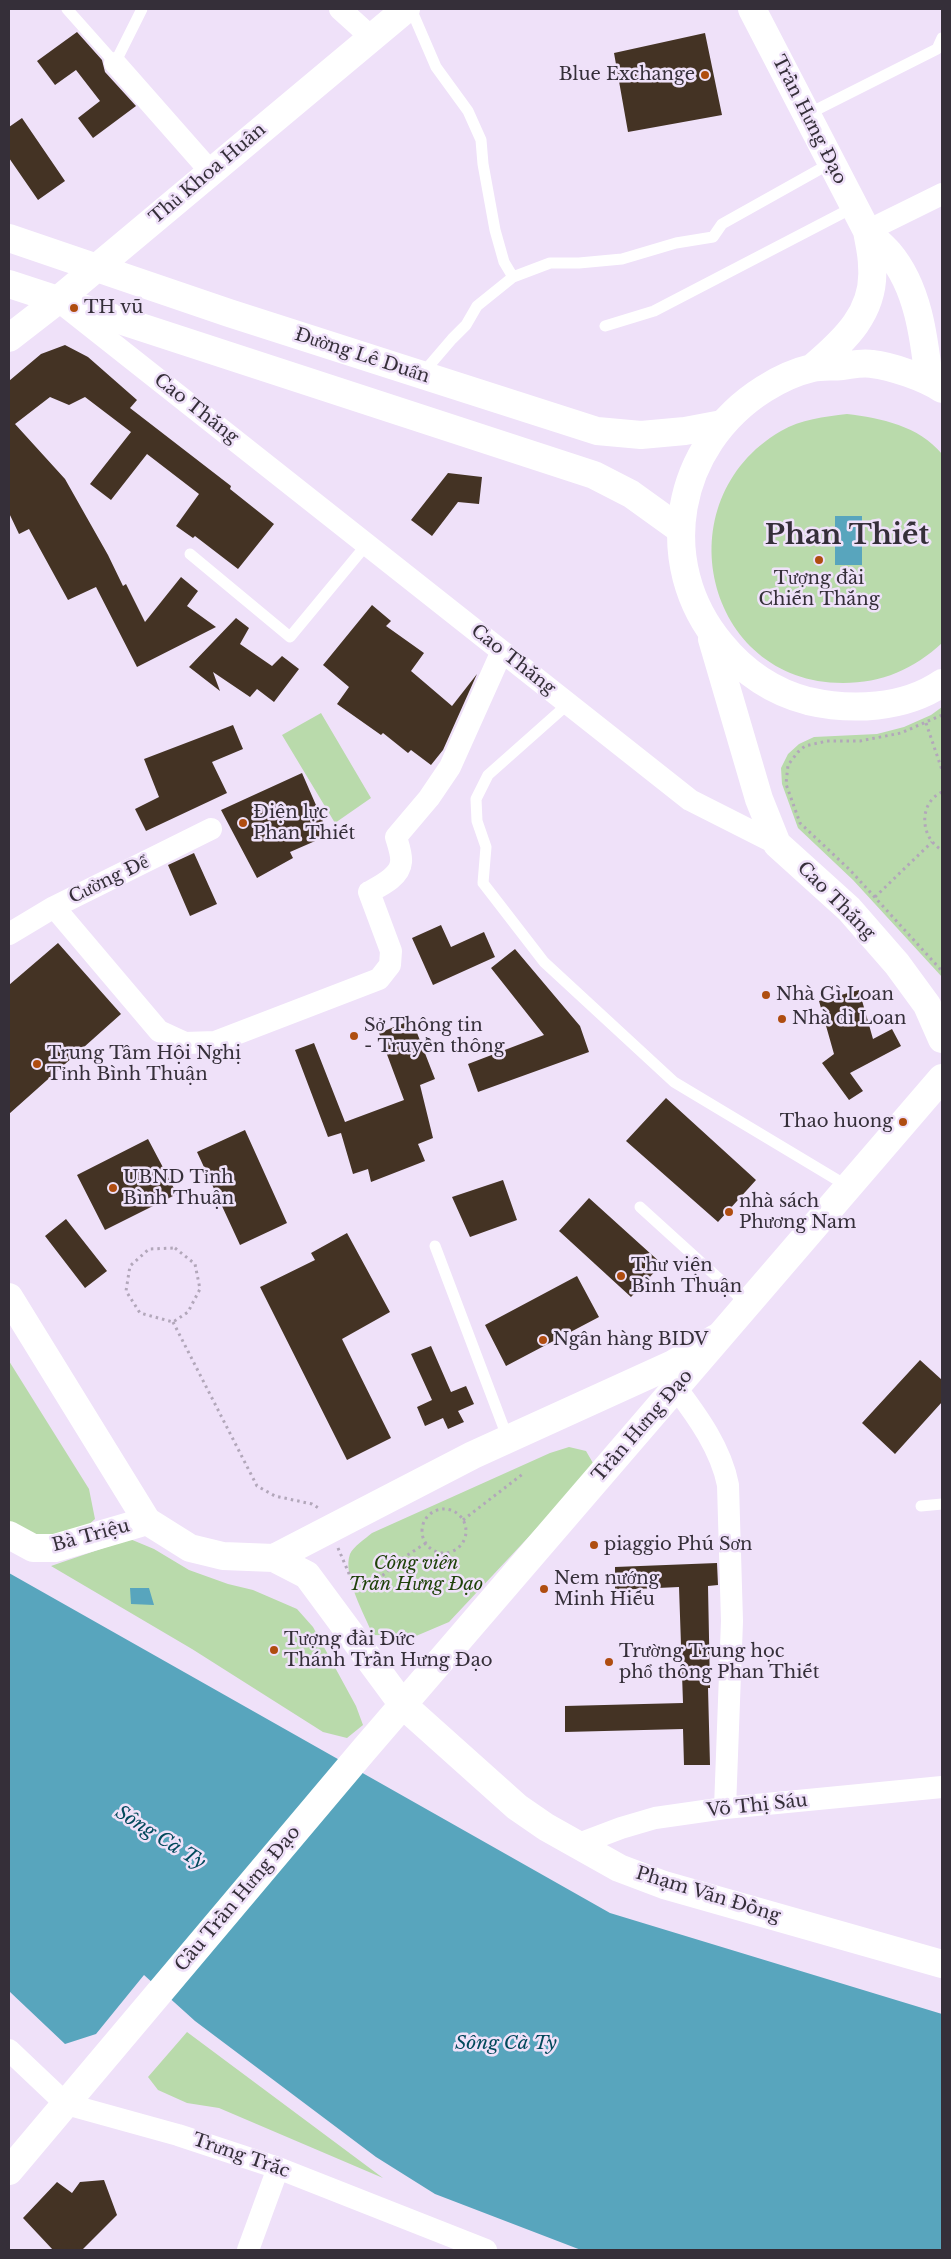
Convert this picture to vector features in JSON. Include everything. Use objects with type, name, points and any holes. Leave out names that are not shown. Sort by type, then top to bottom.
[{"type":"main road","name":"Thủ Khoa Huân","points":[[9,338],[97,268],[406,9]]},
{"type":"main road","name":"Trần Hưng Đạo","points":[[752,9],[867,231],[890,254],[906,281],[919,314],[938,380]]},
{"type":"main road","name":"Trần Hưng Đạo","points":[[812,368],[842,342],[860,319],[869,295],[873,268],[867,231]]},
{"type":"main road","name":"Đường Lê Duẩn","points":[[9,238],[229,313],[597,431],[641,435],[685,431],[722,424]]},
{"type":"main road","points":[[9,284],[594,475],[630,494],[681,530]]},
{"type":"main road","points":[[777,844],[759,799],[709,630],[693,599],[683,565],[681,530],[685,500],[697,463],[708,443],[722,424],[755,395],[778,380],[812,368],[872,364],[938,380]]},
{"type":"main road","points":[[709,630],[732,658],[761,681],[794,697],[830,706],[867,707],[903,700],[942,683]]},
{"type":"main road","name":"Cao Thắng","points":[[777,844],[849,909],[897,964],[927,1005],[942,1039]]},
{"type":"main road","name":"Trần Hưng Đạo","points":[[363,1751],[942,1078]]},
{"type":"main road","points":[[9,1297],[147,1521],[166,1531],[190,1548],[223,1556],[274,1558],[508,1439],[672,1364],[723,1333]]},
{"type":"main road","name":"Bà Triệu","points":[[9,1535],[33,1548],[55,1548],[147,1521]]},
{"type":"main road","name":"Phạm Văn Đồng","points":[[274,1558],[307,1575],[403,1705],[517,1807],[576,1845],[619,1868],[664,1885],[942,1964]]},
{"type":"main road","name":"Cầu Trần Hưng Đạo","points":[[66,2104],[363,1751]]},
{"type":"main road","points":[[9,2171],[66,2104]]},
{"type":"street","points":[[340,9],[371,37]]},
{"type":"street","points":[[115,63],[211,172]]},
{"type":"street","points":[[867,231],[942,194]]},
{"type":"street","name":"Cao Thắng","points":[[58,300],[690,800],[777,844]]},
{"type":"street","points":[[54,907],[159,1031],[186,1043],[215,1042],[379,979],[390,965],[391,951],[369,892],[385,884],[396,872],[401,862],[396,838],[429,798],[450,767],[502,651]]},
{"type":"street","name":"Cường Để","points":[[9,934],[54,907],[211,829]]},
{"type":"street","points":[[676,1388],[700,1419],[724,1469],[728,1485],[732,1621],[725,1808]]},
{"type":"street","name":"Võ Thị Sáu","points":[[576,1845],[621,1828],[655,1818],[725,1808],[942,1787]]},
{"type":"street","name":"Trưng Trắc","points":[[9,2050],[66,2104],[178,2135],[278,2168],[485,2250]]},
{"type":"street","points":[[248,2250],[278,2168]]},
{"type":"lane","points":[[67,9],[115,63],[142,9]]},
{"type":"lane","points":[[411,9],[436,67],[468,111],[481,140],[484,172],[495,230],[504,262],[513,277]]},
{"type":"lane","points":[[806,115],[937,49],[942,38]]},
{"type":"lane","points":[[422,375],[466,325],[477,306],[513,277],[550,263],[580,264],[622,259],[676,243],[713,237],[722,224],[831,163]]},
{"type":"lane","points":[[605,326],[654,311],[854,207]]},
{"type":"lane","points":[[190,554],[290,637],[367,544]]},
{"type":"lane","points":[[568,704],[488,776],[481,787],[476,799],[477,821],[486,847],[483,883],[544,962],[674,1082],[849,1187]]},
{"type":"lane","points":[[640,1207],[748,1305]]},
{"type":"lane","points":[[435,1246],[508,1439]]},
{"type":"lane","points":[[921,1506],[942,1504]]},
{"type":"path","points":[[942,715],[901,732],[860,741],[827,740],[813,743],[798,752],[788,765],[786,784],[800,823],[875,897],[942,971]]},
{"type":"path","points":[[926,723],[942,770]]},
{"type":"path","points":[[942,792],[931,801],[926,811],[924,822],[926,832],[932,842],[942,850]]},
{"type":"path","points":[[875,897],[932,842]]},
{"type":"path","points":[[173,1322],[188,1312],[200,1289],[195,1264],[175,1248],[149,1249],[130,1266],[126,1291],[140,1313],[173,1322],[256,1486],[275,1496],[318,1507],[356,1590],[360,1592],[365,1591],[400,1560],[426,1543]]},
{"type":"path","points":[[463,1520],[524,1473]]},
{"type":"path","points":[[441,1509],[449,1510],[457,1513],[463,1520],[465,1536],[462,1543],[455,1549],[439,1552],[432,1549],[426,1543],[422,1535],[422,1526],[432,1512],[441,1509]]},
{"type":"green space","points":[[847,414],[886,421],[911,430],[933,444],[942,454],[942,643],[920,660],[897,673],[871,680],[843,683],[796,675],[758,653],[731,621],[716,583],[712,541],[721,499],[744,462],[781,431],[789,427],[813,419]]},
{"type":"green space","points":[[942,707],[942,977],[853,880],[798,828],[782,784],[781,768],[788,754],[799,744],[814,737],[877,734],[904,727],[931,715]]},
{"type":"green space","points":[[321,713],[371,798],[335,823],[282,735]]},
{"type":"green space","points":[[9,1361],[89,1489],[95,1519],[66,1545],[9,1526]]},
{"type":"green space","name":"Công viên Trần Hưng Đạo","points":[[569,1447],[586,1451],[593,1463],[581,1481],[449,1622],[416,1636],[373,1635],[349,1573],[348,1563],[350,1554],[357,1546],[372,1533],[550,1453]]},
{"type":"green space","name":"Công viên Trần Hưng Đạo","points":[[130,1539],[154,1549],[189,1570],[228,1584],[253,1590],[297,1609],[313,1627],[356,1706],[363,1725],[347,1738],[323,1732],[192,1649],[51,1566]]},
{"type":"green space","points":[[187,2032],[383,2178],[219,2108],[187,2103],[158,2090],[148,2077]]},
{"type":"water","points":[[835,516],[862,516],[862,565],[835,565]]},
{"type":"water","name":"Sông Cà Ty","points":[[9,1573],[610,1913],[942,2014],[942,2250],[581,2250],[435,2194],[376,2157],[195,2021],[144,1975],[96,2034],[65,2044],[9,1991]]},
{"type":"water","points":[[130,1588],[149,1588],[154,1605],[131,1604]]},
{"type":"building","points":[[77,32],[102,60],[105,72],[136,106],[93,138],[78,118],[100,101],[76,70],[55,85],[37,61]]},
{"type":"building","points":[[705,33],[722,115],[628,132],[614,53]]},
{"type":"building","points":[[22,118],[65,181],[38,200],[9,158],[9,127]]},
{"type":"building","points":[[65,345],[88,357],[137,400],[130,408],[231,486],[230,489],[274,524],[238,569],[195,536],[193,538],[176,526],[199,494],[147,454],[111,500],[90,484],[131,432],[85,397],[69,405],[50,397],[15,424],[65,479],[108,555],[123,586],[126,584],[145,622],[181,577],[198,591],[187,606],[216,627],[137,667],[96,587],[68,600],[29,529],[19,534],[9,513],[9,381],[41,354]]},
{"type":"building","points":[[448,473],[482,477],[479,504],[458,502],[432,536],[411,520]]},
{"type":"building","points":[[372,605],[391,621],[386,626],[424,653],[411,671],[452,706],[477,674],[443,750],[431,765],[411,750],[408,753],[383,733],[381,735],[337,704],[349,687],[323,665]]},
{"type":"building","points":[[236,618],[249,628],[240,644],[272,666],[282,656],[299,669],[274,702],[257,689],[250,697],[213,672],[220,691],[189,667]]},
{"type":"building","points":[[233,725],[243,749],[212,762],[227,793],[146,831],[135,809],[159,797],[144,759]]},
{"type":"building","points":[[302,773],[329,835],[290,852],[293,858],[257,878],[221,810]]},
{"type":"building","points":[[194,853],[217,904],[190,916],[168,865]]},
{"type":"building","points":[[441,925],[451,947],[484,932],[495,957],[433,985],[412,938]]},
{"type":"building","name":"Trung Tâm Hội Nghị Tỉnh Bình Thuận","points":[[58,943],[121,1014],[9,1114],[9,985]]},
{"type":"building","points":[[515,949],[580,1026],[589,1052],[478,1092],[468,1064],[544,1035],[491,968]]},
{"type":"building","points":[[859,990],[873,1039],[892,1029],[901,1046],[850,1073],[863,1091],[849,1100],[822,1063],[834,1054],[819,1001]]},
{"type":"building","points":[[412,1020],[435,1079],[420,1085],[433,1138],[418,1144],[425,1161],[371,1182],[368,1169],[353,1174],[341,1133],[328,1137],[295,1050],[314,1043],[345,1122],[404,1100],[379,1033]]},
{"type":"building","points":[[666,1098],[756,1180],[718,1222],[626,1141]]},
{"type":"building","points":[[245,1130],[287,1223],[240,1245],[197,1152]]},
{"type":"building","points":[[148,1139],[177,1194],[105,1230],[77,1175]]},
{"type":"building","points":[[503,1180],[517,1220],[470,1237],[452,1197]]},
{"type":"building","points":[[589,1198],[662,1264],[631,1297],[559,1231]]},
{"type":"building","points":[[66,1219],[107,1271],[85,1288],[45,1236]]},
{"type":"building","points":[[347,1233],[390,1312],[342,1339],[391,1438],[347,1460],[260,1287],[315,1260],[311,1253]]},
{"type":"building","points":[[577,1276],[599,1317],[506,1366],[485,1325]]},
{"type":"building","points":[[431,1346],[451,1392],[466,1386],[474,1404],[458,1411],[464,1422],[448,1429],[443,1418],[425,1426],[417,1407],[432,1400],[411,1354]]},
{"type":"building","points":[[920,1360],[942,1380],[942,1402],[895,1454],[862,1423]]},
{"type":"building","points":[[717,1563],[718,1585],[708,1586],[710,1765],[684,1765],[683,1729],[565,1732],[565,1706],[683,1703],[679,1587],[615,1590],[615,1567]]},
{"type":"building","points":[[104,2180],[117,2215],[82,2250],[53,2250],[23,2218],[57,2182],[72,2193],[80,2182]]},
{"type":"place","name":"Blue Exchange","points":[[705,75]]},
{"type":"place","name":"TH vũ","points":[[74,308]]},
{"type":"place","name":"Tượng đài Chiến Thắng","points":[[819,560]]},
{"type":"place","name":"Điện lực Phan Thiết","points":[[243,823]]},
{"type":"place","name":"Nhà Gì Loan","points":[[766,995]]},
{"type":"place","name":"Nhà dì Loan","points":[[782,1019]]},
{"type":"place","name":"Sở Thông tin - Truyền thông","points":[[354,1036]]},
{"type":"place","name":"Trung Tâm Hội Nghị Tỉnh Bình Thuận","points":[[37,1064]]},
{"type":"place","name":"Thao huong","points":[[903,1122]]},
{"type":"place","name":"UBND Tỉnh Bình Thuận","points":[[113,1188]]},
{"type":"place","name":"nhà sách Phương Nam","points":[[729,1212]]},
{"type":"place","name":"Thư viện Bình Thuận","points":[[621,1276]]},
{"type":"place","name":"Ngân hàng BIDV","points":[[543,1340]]},
{"type":"place","name":"piaggio Phú Sơn","points":[[594,1545]]},
{"type":"place","name":"Nem nướng Minh Hiếu","points":[[544,1589]]},
{"type":"place","name":"Tượng đài Đức Thánh Trần Hưng Đạo","points":[[274,1650]]},
{"type":"place","name":"Trường Trung học phổ thông Phan Thiết","points":[[609,1662]]},
{"type":"district","name":"Phan Thiết","points":[[847,536]]}]
